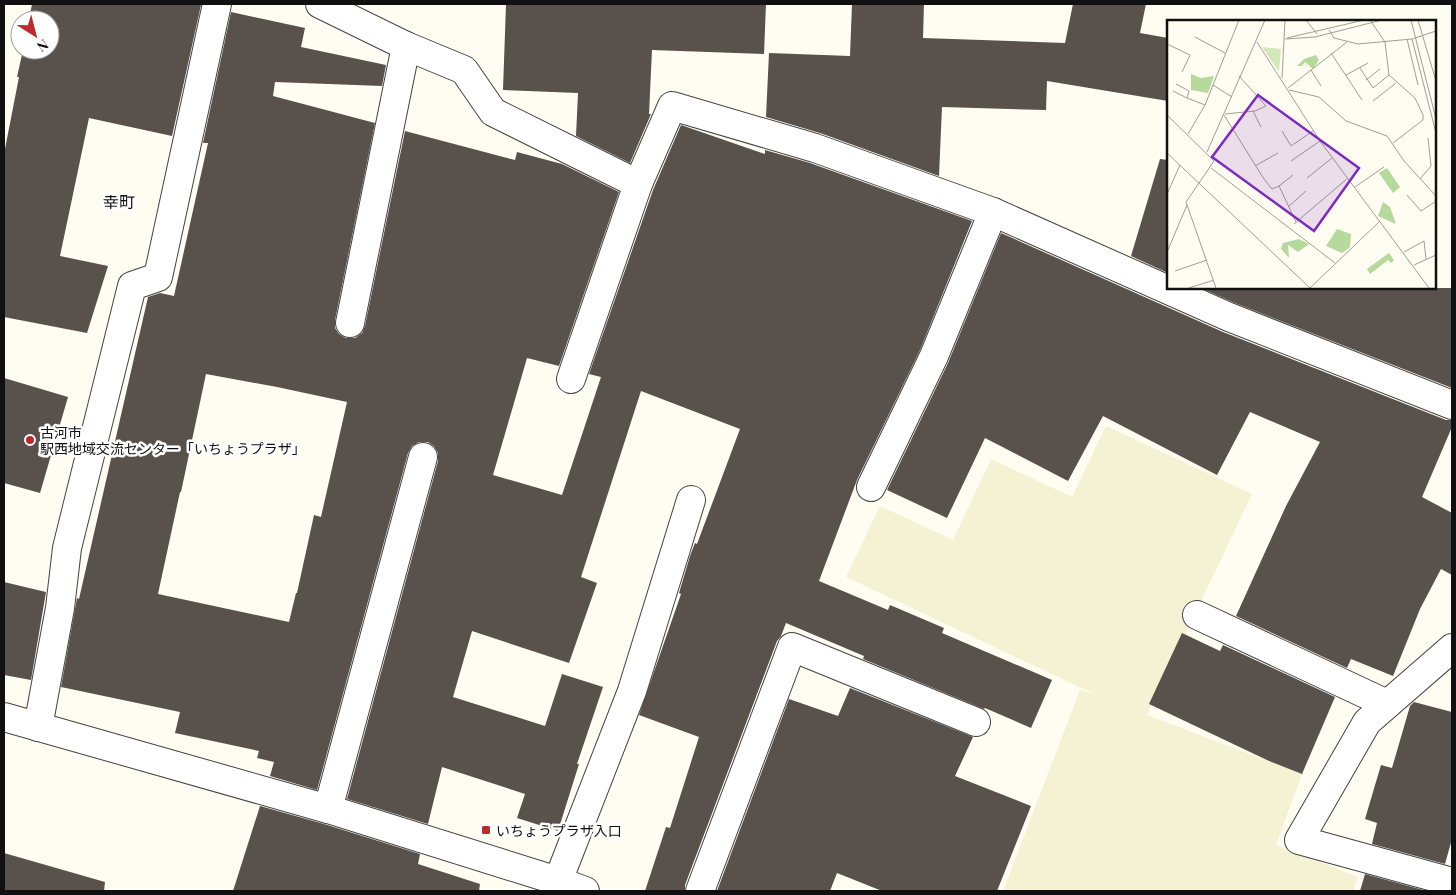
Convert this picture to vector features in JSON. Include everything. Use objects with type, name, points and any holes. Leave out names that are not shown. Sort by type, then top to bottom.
[{"type":"street","points":[[38,727],[60,608],[67,548],[132,286],[158,277],[217,4]]},
{"type":"street","points":[[320,4],[406,46],[464,70],[493,112],[638,184]]},
{"type":"street","points":[[350,324],[406,46]]},
{"type":"street","points":[[570,379],[638,184],[672,106],[815,148],[993,212],[1228,317],[1452,405]]},
{"type":"street","points":[[871,487],[934,356],[993,212]]},
{"type":"street","points":[[328,809],[423,457]]},
{"type":"street","points":[[558,881],[632,690],[691,500]]},
{"type":"street","points":[[1197,615],[1387,704]]},
{"type":"street","points":[[700,891],[792,647],[976,722]]},
{"type":"street","points":[[1452,648],[1367,722],[1299,840],[1452,882]]},
{"type":"street","points":[[4,717],[328,809],[585,891]]},
{"type":"shaded area","points":[[1106,426],[1252,494],[1147,715],[1302,774],[1276,845],[1358,877],[1353,891],[1003,891],[1080,690],[1094,694],[846,577],[880,506],[953,540],[991,459],[1072,497]]},
{"type":"building","points":[[32,4],[201,5],[172,136],[89,118],[60,256],[108,266],[87,333],[4,317],[4,154],[19,77],[17,77],[21,60],[60,60],[60,10],[31,10]]},
{"type":"building","points":[[506,4],[766,4],[764,54],[652,50],[649,114],[651,114],[630,163],[576,136],[578,93],[503,90]]},
{"type":"building","points":[[852,4],[924,4],[923,38],[1065,43],[1073,4],[1146,4],[1140,33],[1167,38],[1167,101],[1047,81],[1046,110],[942,107],[939,176],[820,133],[766,117],[769,53],[850,56]]},
{"type":"building","points":[[231,12],[305,28],[301,47],[386,65],[382,86],[275,82],[273,96],[375,123],[335,320],[335,328],[339,334],[346,338],[355,338],[362,333],[365,326],[405,131],[515,160],[517,152],[562,164],[619,192],[559,366],[527,358],[493,475],[562,495],[601,377],[589,374],[653,190],[681,125],[765,154],[765,150],[810,163],[972,221],[920,350],[857,480],[819,581],[888,610],[890,605],[944,628],[942,633],[1052,680],[1031,728],[863,659],[864,656],[786,623],[777,641],[685,885],[685,891],[645,891],[666,827],[670,828],[699,737],[639,715],[681,594],[679,593],[690,556],[695,543],[697,544],[740,429],[641,391],[581,577],[597,583],[569,663],[472,631],[453,697],[545,726],[562,674],[603,687],[577,764],[579,764],[558,831],[517,818],[525,794],[442,767],[428,824],[347,799],[438,461],[438,453],[434,446],[428,442],[419,442],[412,446],[408,453],[317,790],[270,776],[274,762],[257,758],[259,751],[175,733],[180,712],[61,687],[77,598],[79,599],[148,297],[160,293],[174,296],[208,143],[203,143]],"holes":[[[206,374],[347,402],[321,517],[314,515],[289,622],[158,594]]]},
{"type":"building","points":[[1160,159],[1167,160],[1167,273],[1131,256]]},
{"type":"building","points":[[1001,233],[1223,332],[1446,420],[1452,420],[1452,427],[1422,497],[1452,513],[1452,575],[1441,569],[1420,609],[1393,676],[1351,659],[1347,668],[1236,616],[1286,506],[1320,442],[1250,412],[1217,475],[1103,416],[1068,481],[985,438],[947,518],[887,490],[948,363]]},
{"type":"building","points":[[1452,288],[1452,388],[1203,289]]},
{"type":"building","name":"古河市 駅西地域交流センター「いちょうプラザ」","points":[[4,378],[68,397],[40,493],[4,483]]},
{"type":"building","points":[[4,582],[46,592],[31,680],[4,675]]},
{"type":"building","points":[[1182,633],[1220,651],[1223,645],[1335,697],[1302,774],[1269,761],[1149,704]]},
{"type":"building","points":[[850,688],[973,737],[955,776],[1031,806],[997,891],[882,891],[837,873],[830,891],[717,891],[789,699],[838,716]]},
{"type":"building","points":[[1414,702],[1452,712],[1452,839],[1445,864],[1372,844],[1377,823],[1365,819],[1381,765],[1392,768],[1410,706]]},
{"type":"building","points":[[260,806],[420,854],[418,864],[480,884],[479,891],[233,891]]},
{"type":"building","points":[[4,853],[105,882],[104,891],[4,891]]},
{"type":"building","points":[[1365,874],[1427,891],[1360,891]]},
{"type":"place","name":"古河市 駅西地域交流センター「いちょうプラザ」","points":[[30,440]]},
{"type":"place","name":"いちょうプラザ入口","points":[[486,830]]},
{"type":"district","name":"幸町","points":[[119,201]]}]
